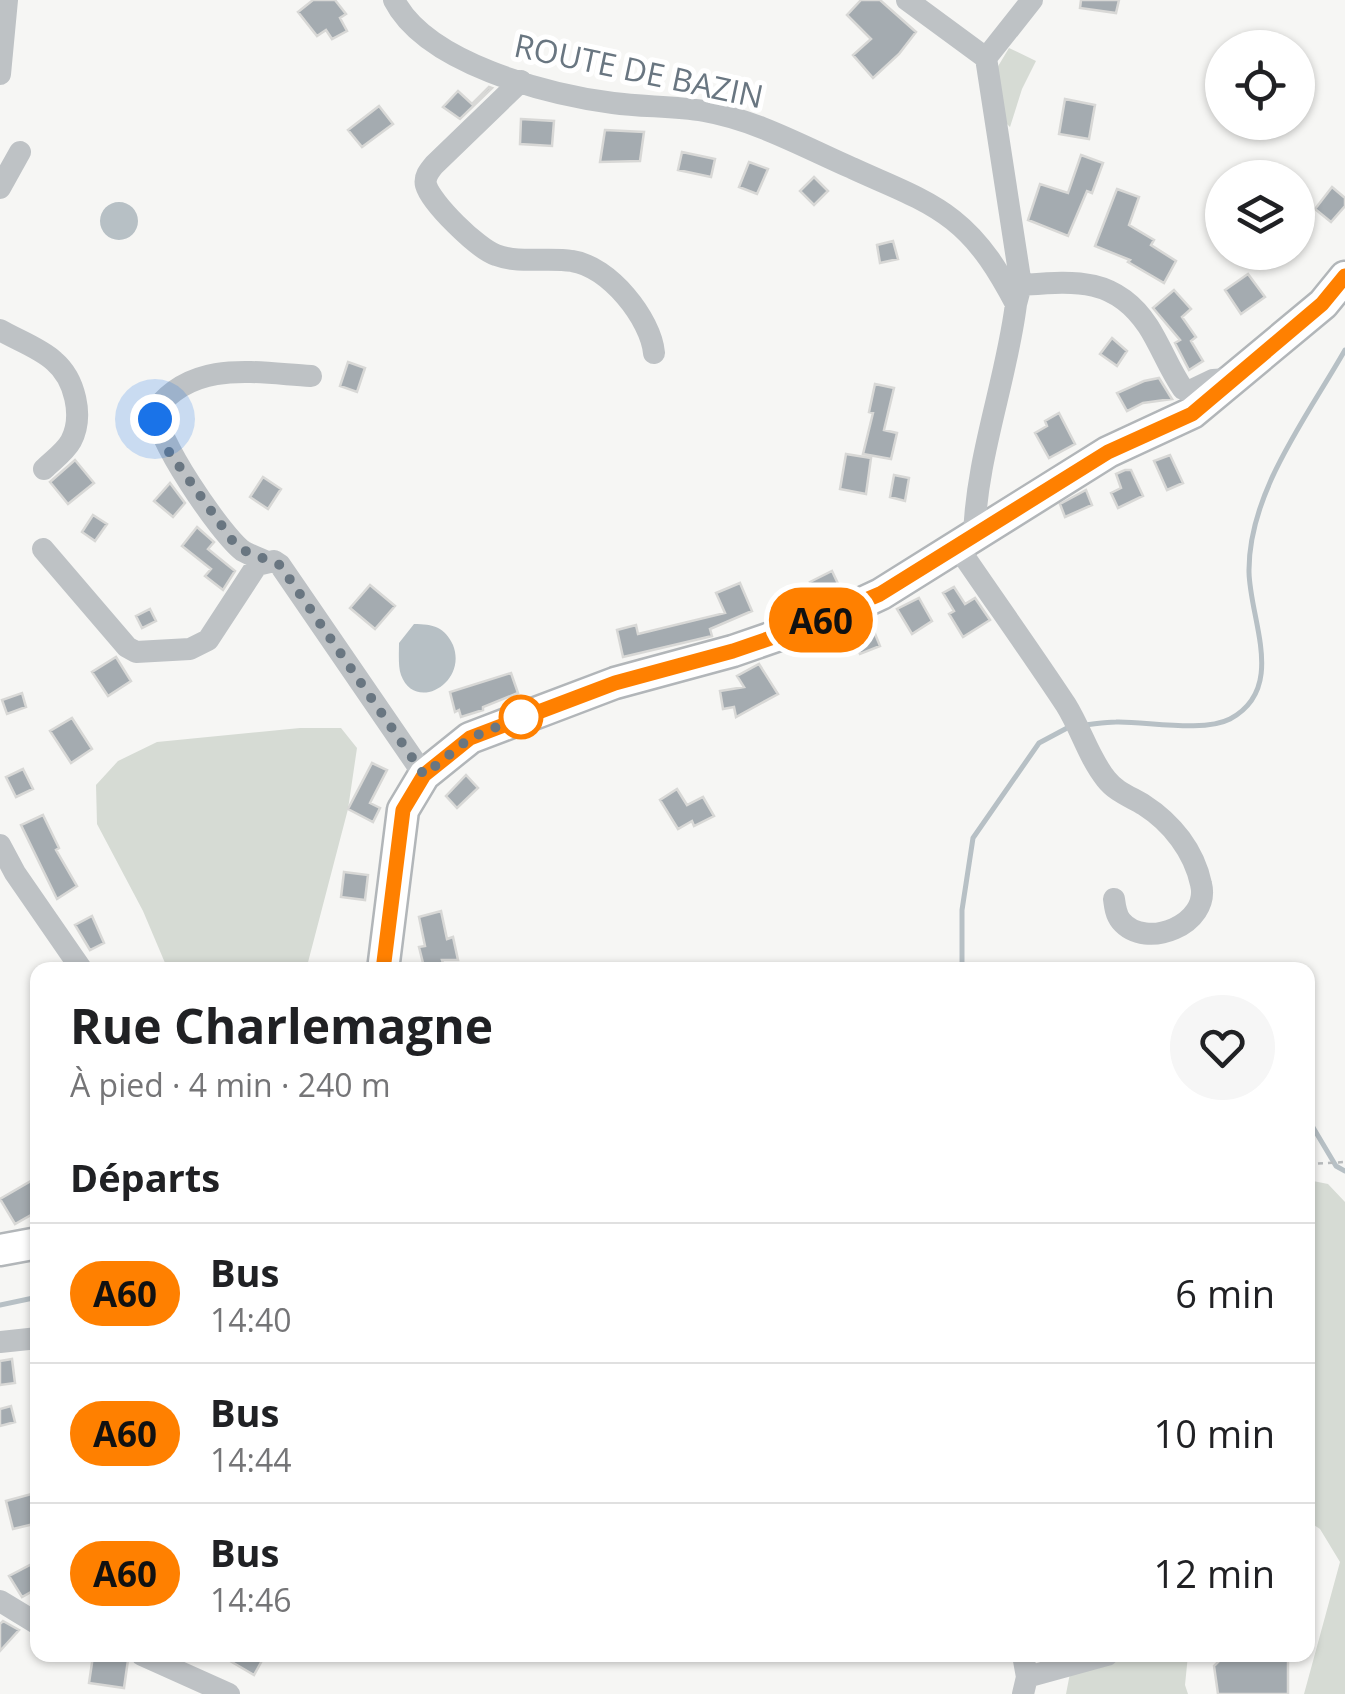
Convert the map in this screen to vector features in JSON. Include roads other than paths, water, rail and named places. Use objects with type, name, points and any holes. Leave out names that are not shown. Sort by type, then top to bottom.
[{"type":"main road","points":[[385,962],[403,810],[424,775],[470,738],[615,683],[733,651],[834,616],[880,594],[1108,452],[1192,414],[1322,304],[1345,276]]},
{"type":"main road","points":[[0,1250],[30,1244]]},
{"type":"street","points":[[0,74],[7,0]]},
{"type":"street","name":"ROUTE DE BAZIN","points":[[394,0],[412,26],[451,56],[548,90],[612,103],[702,110],[746,120],[920,199],[952,220],[986,252],[1018,294]]},
{"type":"street","points":[[908,0],[986,58],[1018,294],[966,542],[1107,781],[1172,827],[1198,872],[1203,897],[1192,919],[1176,928],[1156,932],[1123,924],[1114,900]]},
{"type":"street","points":[[986,58],[1032,0]]},
{"type":"street","points":[[521,80],[428,172],[427,188],[467,235],[492,254],[522,260],[572,261],[601,273],[649,327],[654,353]]},
{"type":"street","points":[[0,188],[20,152]]},
{"type":"street","points":[[1018,294],[1084,282],[1104,287],[1137,311],[1183,388],[1190,391],[1214,380],[1236,379]]},
{"type":"street","points":[[0,330],[54,360],[74,392],[75,432],[69,445],[44,468]]},
{"type":"street","points":[[311,376],[216,372],[163,399],[156,409],[156,424],[169,452],[243,550],[280,565],[424,775]]},
{"type":"street","points":[[44,548],[136,652],[190,649],[208,640],[258,565],[265,561]]},
{"type":"street","points":[[0,844],[15,873],[76,962]]},
{"type":"street","points":[[0,1342],[30,1339]]},
{"type":"street","points":[[0,1600],[30,1621]]},
{"type":"street","points":[[158,1662],[229,1694]]},
{"type":"street","points":[[1024,1675],[1078,1662]]},
{"type":"waterway","points":[[1085,725],[1205,725],[1230,719],[1247,706],[1257,690],[1261,672],[1249,572],[1258,513],[1282,456],[1345,350]]},
{"type":"waterway","points":[[962,962],[962,910],[973,838],[1039,743],[1069,727]]},
{"type":"waterway","points":[[1315,1131],[1336,1166],[1345,1171]]},
{"type":"waterway","points":[[0,1305],[30,1299]]}]
